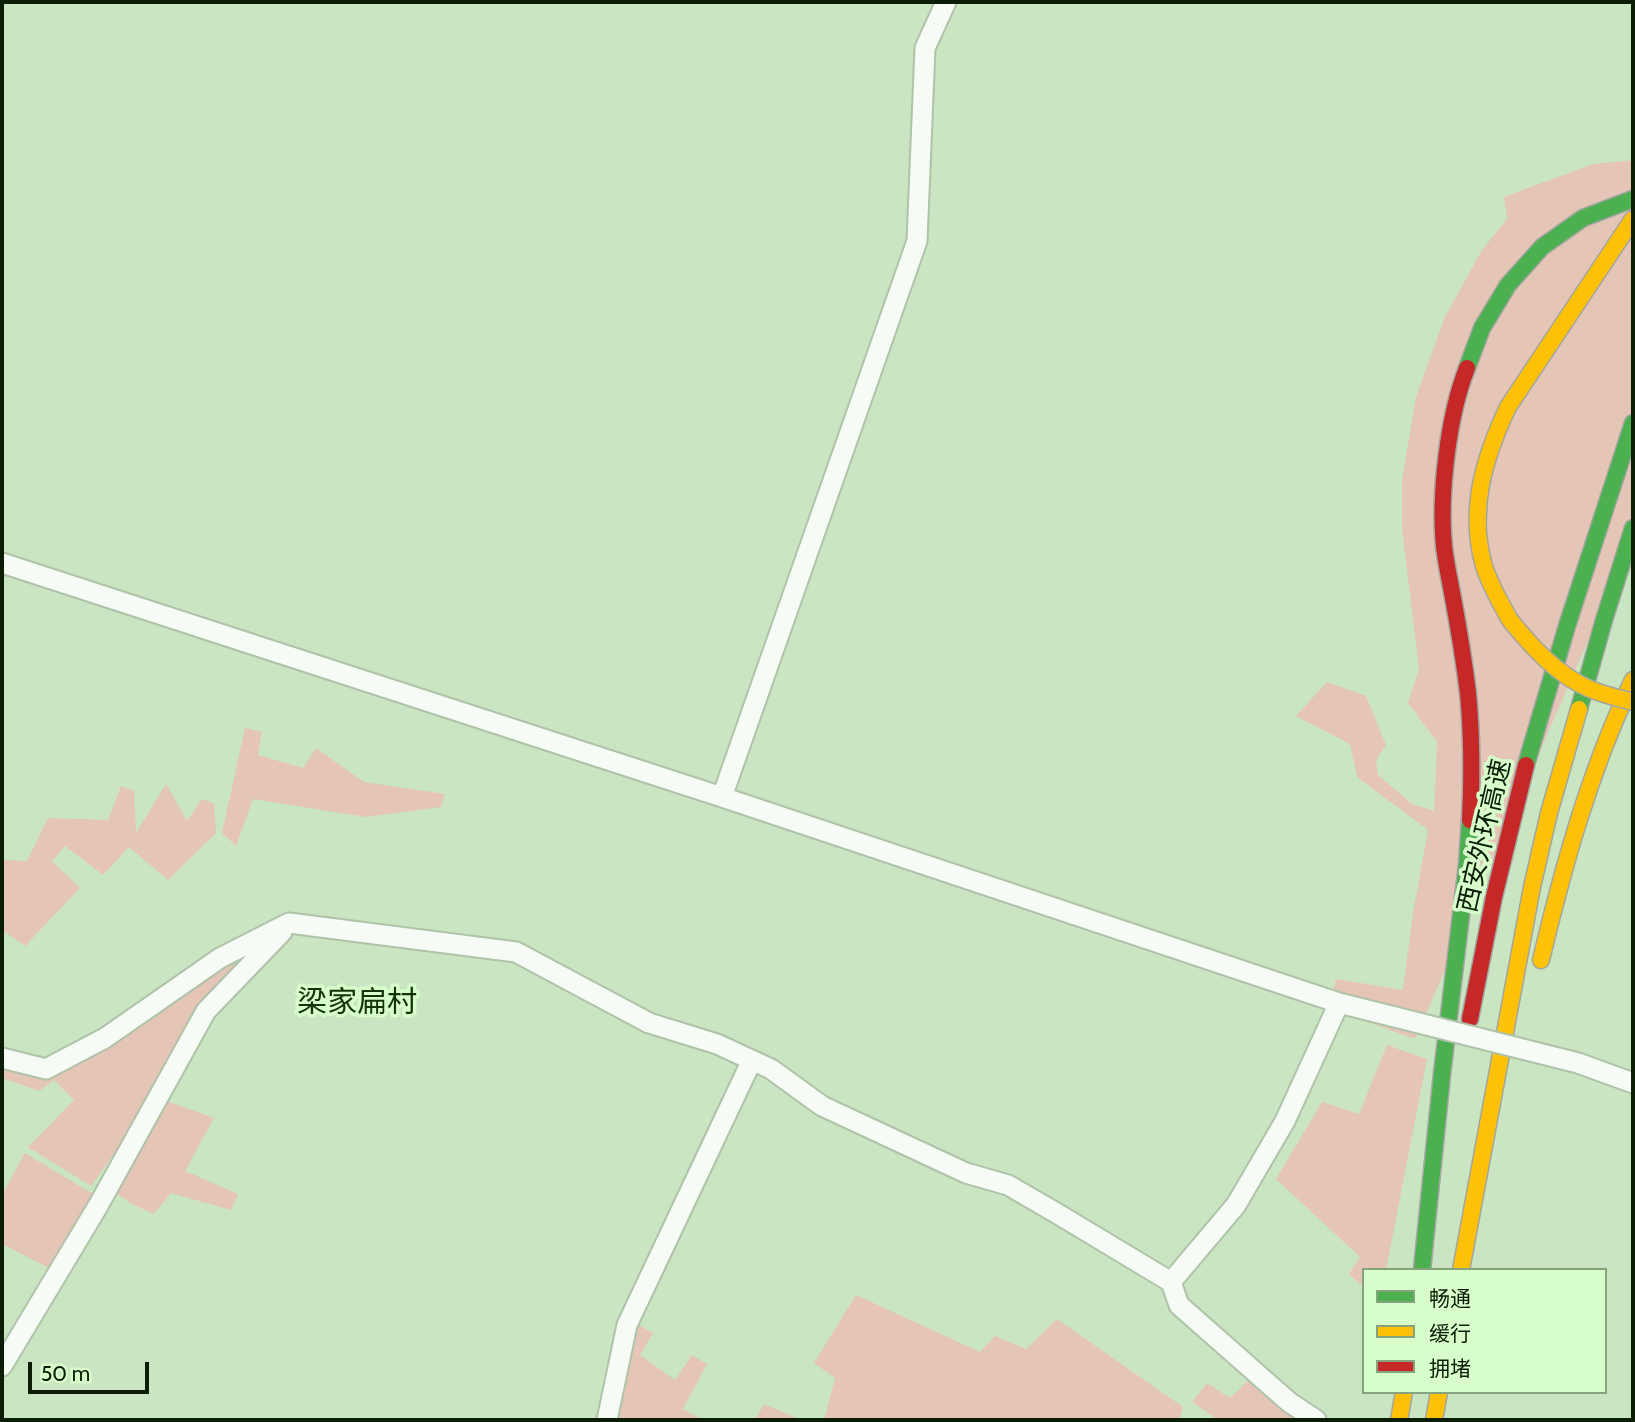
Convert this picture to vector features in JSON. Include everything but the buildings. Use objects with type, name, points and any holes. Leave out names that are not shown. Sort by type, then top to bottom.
[{"type":"highway","points":[[1423,1268],[1470,833],[1471,720],[1443,530],[1444,474],[1458,391],[1482,329],[1497,301],[1520,271],[1544,246],[1573,224],[1589,215],[1633,199]]},
{"type":"highway","points":[[1633,219],[1508,407],[1487,455],[1480,482],[1476,520],[1478,546],[1499,603],[1538,653],[1565,675],[1600,693],[1633,702]]},
{"type":"highway","name":"西安外环高速","points":[[1465,1045],[1511,825],[1542,709],[1633,422]]},
{"type":"highway","points":[[1461,1268],[1549,813],[1633,528]]},
{"type":"highway","points":[[1536,981],[1555,902],[1591,779],[1617,712],[1633,680]]},
{"type":"highway","points":[[1518,1059],[1524,1033]]},
{"type":"highway","points":[[1467,1268],[1511,1086]]},
{"type":"highway","points":[[1423,1268],[1455,1096]]},
{"type":"highway","points":[[1399,1420],[1404,1394]]},
{"type":"highway","points":[[1434,1420],[1439,1394]]},
{"type":"street","points":[[722,797],[917,241],[925,48],[947,2]]},
{"type":"street","points":[[2,563],[722,797],[1339,1003],[1578,1063],[1633,1083]]},
{"type":"street","points":[[2,1366],[98,1206],[206,1011],[289,923]]},
{"type":"street","points":[[2,1058],[46,1069],[105,1038],[220,958],[289,923],[516,952],[649,1023],[717,1044],[771,1069],[822,1107],[966,1173],[1008,1185],[1171,1282],[1179,1305],[1289,1402],[1316,1420]]},
{"type":"street","points":[[1171,1282],[1236,1205],[1285,1121],[1339,1003]]},
{"type":"street","points":[[607,1420],[627,1325],[752,1060]]},
{"type":"shaded area","points":[[1633,160],[1633,537],[1415,1039],[1330,1007],[1336,979],[1403,990],[1428,830],[1357,777],[1350,744],[1296,716],[1327,682],[1366,696],[1386,745],[1376,760],[1378,775],[1412,804],[1434,811],[1437,742],[1408,703],[1419,669],[1402,529],[1402,480],[1416,397],[1444,319],[1482,250],[1507,219],[1504,197],[1593,164]]},
{"type":"shaded area","points":[[245,728],[262,732],[258,755],[303,768],[316,748],[364,782],[445,794],[441,807],[366,817],[253,799],[236,846],[222,833]]},
{"type":"shaded area","points":[[166,784],[187,821],[202,799],[214,803],[216,833],[168,880],[129,847],[103,875],[65,846],[52,861],[80,888],[25,946],[2,930],[2,860],[27,861],[48,818],[108,820],[121,786],[134,791],[136,833]]},
{"type":"shaded area","points":[[275,931],[91,1186],[28,1147],[74,1100],[54,1080],[39,1091],[2,1078],[2,1058],[23,1067],[81,1054]]},
{"type":"shaded area","points":[[1387,1045],[1427,1059],[1386,1268],[1362,1268],[1362,1286],[1349,1274],[1360,1257],[1276,1179],[1322,1102],[1359,1114]]},
{"type":"shaded area","points":[[167,1101],[214,1118],[185,1171],[238,1194],[231,1210],[171,1193],[154,1214],[132,1204],[102,1183]]},
{"type":"shaded area","points":[[25,1153],[93,1194],[49,1268],[2,1244],[2,1195]]},
{"type":"shaded area","points":[[856,1295],[980,1352],[995,1336],[1026,1349],[1057,1319],[1183,1407],[1179,1420],[824,1420],[835,1378],[814,1363]]},
{"type":"shaded area","points":[[626,1318],[653,1333],[640,1355],[675,1380],[692,1355],[707,1364],[683,1409],[703,1420],[604,1420]]},
{"type":"shaded area","points":[[1256,1373],[1307,1420],[1218,1420],[1192,1402],[1207,1383],[1230,1398]]},
{"type":"shaded area","points":[[764,1404],[801,1420],[755,1420]]},
{"type":"traffic: fast","points":[[1467,368],[1482,328],[1508,285],[1542,247],[1583,218],[1633,199]]},
{"type":"traffic: fast","points":[[1526,765],[1567,626],[1633,423]]},
{"type":"traffic: fast","points":[[1579,709],[1633,528]]},
{"type":"traffic: fast","points":[[1422,1268],[1470,820]]},
{"type":"traffic: slow","points":[[1510,620],[1489,580],[1479,545],[1478,505],[1492,445],[1508,407],[1633,219]]},
{"type":"traffic: slow","points":[[1510,620],[1536,650],[1567,676],[1595,691],[1633,702]]},
{"type":"traffic: slow","points":[[1541,960],[1579,818],[1604,748],[1633,680]]},
{"type":"traffic: slow","points":[[1461,1268],[1532,887],[1549,813],[1579,709]]},
{"type":"traffic: slow","points":[[1399,1420],[1404,1394]]},
{"type":"traffic: slow","points":[[1434,1420],[1439,1394]]},
{"type":"traffic: jam","points":[[1467,368],[1460,387],[1446,456],[1443,526],[1468,693],[1470,820]]},
{"type":"traffic: jam","points":[[1470,1019],[1494,897],[1526,765]]},
{"type":"district","name":"梁家扁村","points":[[357,1003]]}]
